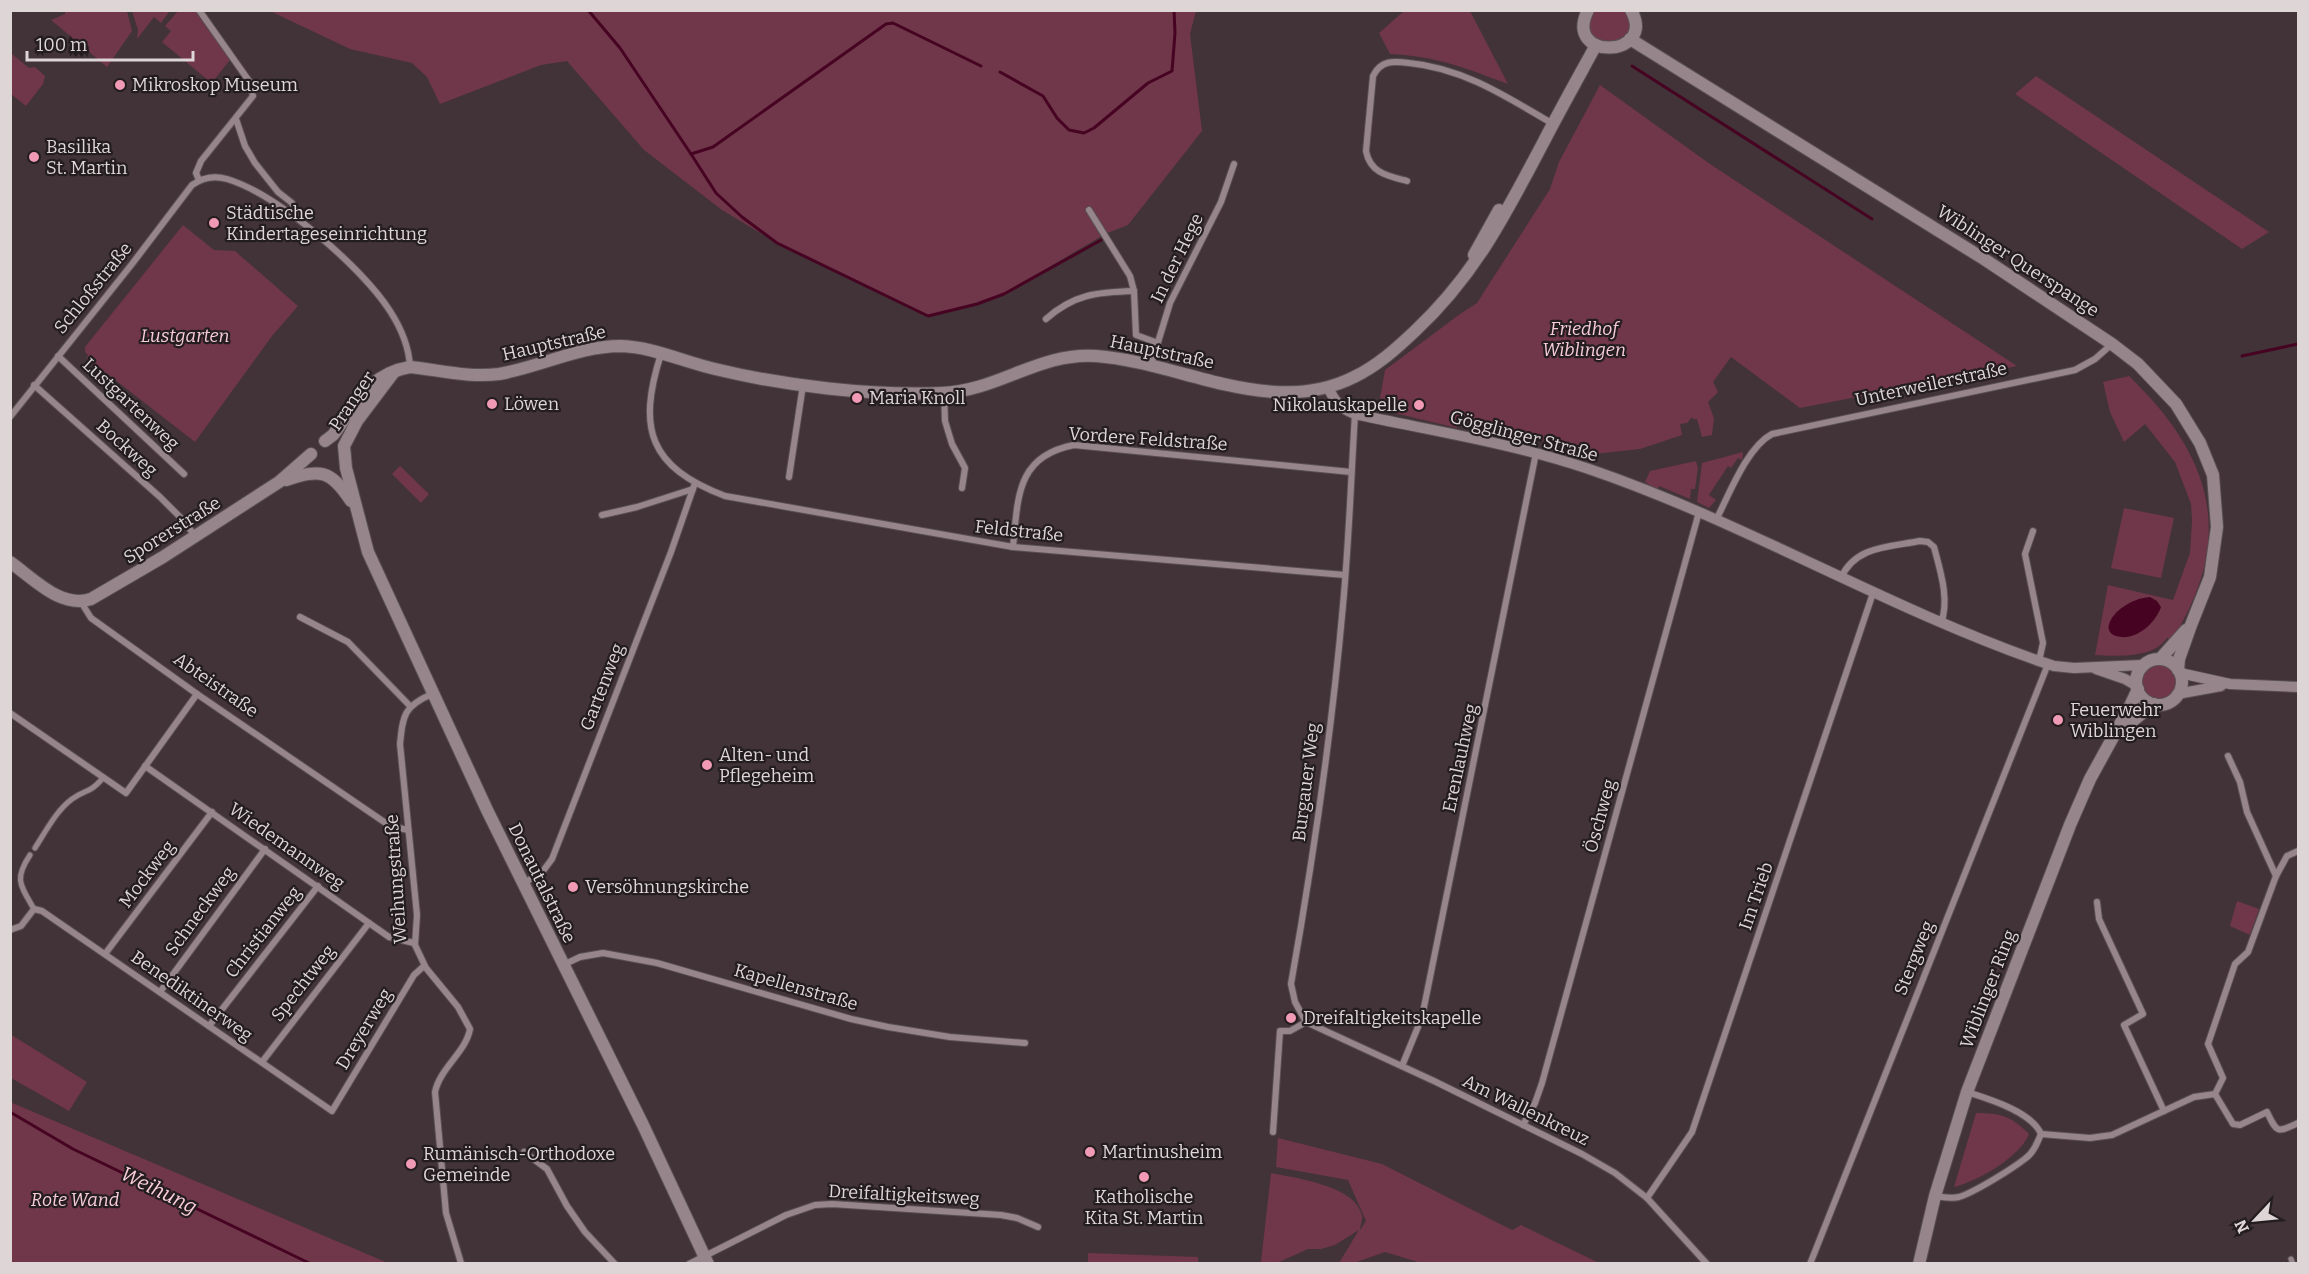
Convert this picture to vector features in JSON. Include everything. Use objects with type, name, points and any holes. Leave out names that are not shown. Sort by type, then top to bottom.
[{"type":"main road","points":[[1588,10],[1584,26],[1586,34],[1603,49],[1618,48],[1630,39],[1635,23],[1631,10]]},
{"type":"main road","name":"Wiblinger Querspange","points":[[1630,39],[1984,259],[2112,344],[2138,364],[2176,404],[2200,443],[2212,475],[2217,527],[2210,578],[2179,659],[2179,672]]},
{"type":"main road","name":"Hauptstraße","points":[[453,373],[479,376],[500,374],[602,348],[637,348],[714,369],[802,385],[881,392],[944,393],[974,389],[1035,364],[1064,357],[1098,356],[1251,388],[1297,391],[1328,387],[1362,373],[1392,352],[1433,314],[1464,278],[1489,243],[1596,45]]},
{"type":"main road","name":"Pranger","points":[[326,441],[371,385],[381,376],[410,367],[453,373]]},
{"type":"main road","name":"Pranger","points":[[345,457],[345,442],[357,421],[394,372]]},
{"type":"main road","points":[[324,475],[339,472],[345,457],[337,443],[326,441],[317,444],[311,454],[312,465],[324,475],[342,489],[357,512]]},
{"type":"main road","name":"Sporerstraße","points":[[81,602],[104,594],[195,537],[279,482],[311,454]]},
{"type":"main road","name":"Donautalstraße","points":[[345,457],[370,557],[523,885],[650,1139],[707,1260]]},
{"type":"main road","name":"Sporerstraße","points":[[279,482],[311,473],[324,475]]},
{"type":"main road","points":[[10,562],[63,599],[81,602]]},
{"type":"main road","name":"Wiblinger Querspange","points":[[2160,659],[2191,625]]},
{"type":"main road","points":[[2160,659],[2170,662],[2179,672],[2181,684],[2177,694],[2165,703],[2154,704],[2144,699],[2137,687],[2137,674],[2143,665],[2160,659]]},
{"type":"main road","name":"Wiblinger Ring","points":[[1919,1263],[1935,1196],[1967,1092],[2070,825],[2090,779],[2114,736],[2137,687]]},
{"type":"main road","name":"Wiblinger Ring","points":[[2114,736],[2154,704]]},
{"type":"street","name":"Schloßstraße","points":[[10,417],[132,264],[180,199],[199,180],[196,173],[201,161],[253,96],[249,81],[199,10]]},
{"type":"street","points":[[1407,181],[1378,172],[1368,160],[1366,151],[1373,76],[1386,62],[1424,64],[1461,74],[1495,90],[1553,124]]},
{"type":"street","points":[[236,119],[245,146],[255,163],[278,192],[292,203],[299,220]]},
{"type":"street","name":"In der Hege","points":[[1151,366],[1170,303],[1221,202],[1234,164]]},
{"type":"street","points":[[199,180],[211,177],[227,179],[253,191],[299,220],[348,262],[391,312],[405,340],[410,367]]},
{"type":"street","points":[[1089,210],[1122,262],[1134,291],[1136,335],[1158,343]]},
{"type":"street","points":[[1046,319],[1060,306],[1080,298],[1100,292],[1134,291]]},
{"type":"street","name":"Unterweilerstraße","points":[[1716,520],[1755,449],[1763,439],[1776,432],[2074,370],[2095,359],[2112,344]]},
{"type":"street","name":"Feldstraße","points":[[661,354],[650,401],[651,426],[662,453],[694,486],[740,499],[1013,547],[1345,575]]},
{"type":"street","name":"Lustgartenweg","points":[[58,356],[184,474]]},
{"type":"street","name":"Bockweg","points":[[34,385],[160,497],[183,520],[195,537]]},
{"type":"street","points":[[789,477],[802,385]]},
{"type":"street","name":"Gögglinger Straße","points":[[1328,387],[1337,404],[1355,414],[1479,438],[1600,473],[1699,512],[1941,623],[2044,662],[2068,668],[2143,665]]},
{"type":"street","points":[[944,393],[945,421],[952,444],[964,468],[962,488]]},
{"type":"street","name":"Burgauer Weg","points":[[1306,1022],[1293,996],[1291,984],[1316,832],[1337,661],[1350,513],[1355,414]]},
{"type":"street","name":"Vordere Feldstraße","points":[[1013,547],[1017,506],[1024,480],[1031,467],[1056,448],[1074,445],[1351,472]]},
{"type":"street","name":"Erenlauhweg","points":[[1402,1066],[1422,1017],[1527,507],[1536,453]]},
{"type":"street","points":[[602,515],[637,507],[694,486]]},
{"type":"street","name":"Gartenweg","points":[[523,885],[543,871],[552,859],[671,552],[694,486]]},
{"type":"street","name":"Öschweg","points":[[1523,1125],[1535,1103],[1542,1083],[1699,512]]},
{"type":"street","points":[[2033,531],[2025,554],[2043,643],[2044,662]]},
{"type":"street","points":[[1841,578],[1848,563],[1862,554],[1920,541],[1928,542],[1934,547],[1945,601],[1941,623]]},
{"type":"street","name":"Im Trieb","points":[[1647,1198],[1692,1132],[1873,593]]},
{"type":"street","name":"Abteistraße","points":[[81,602],[91,618],[197,694],[390,826],[408,830]]},
{"type":"street","points":[[300,617],[348,642],[410,706],[432,694]]},
{"type":"street","name":"Stergweg","points":[[1809,1263],[2044,662]]},
{"type":"street","name":"Gögglinger Straße","points":[[2093,668],[2120,677],[2137,687]]},
{"type":"street","points":[[2179,672],[2230,684],[2298,687]]},
{"type":"street","points":[[2177,694],[2230,684]]},
{"type":"street","points":[[10,713],[126,793],[197,694]]},
{"type":"street","name":"Weihungstraße","points":[[410,706],[404,717],[400,744],[417,915],[414,943],[424,966],[458,1007],[470,1030],[438,1083],[435,1094],[446,1213],[461,1263]]},
{"type":"street","points":[[2228,756],[2240,780],[2247,812],[2276,876]]},
{"type":"street","name":"Wiedemannweg","points":[[145,766],[389,937],[414,943]]},
{"type":"street","points":[[35,848],[58,812],[73,798],[93,790],[103,778]]},
{"type":"street","name":"Mockweg","points":[[105,954],[212,812]]},
{"type":"street","name":"Schneckweg","points":[[160,992],[265,849]]},
{"type":"street","points":[[2215,1095],[2223,1078],[2208,1044],[2235,964],[2243,957],[2252,942],[2276,876],[2287,856],[2298,850]]},
{"type":"street","points":[[12,930],[21,926],[34,909],[21,884],[20,870],[30,855]]},
{"type":"street","name":"Christianweg","points":[[209,1026],[318,886]]},
{"type":"street","points":[[2097,902],[2099,919],[2143,1014],[2124,1025],[2164,1111]]},
{"type":"street","name":"Benediktinerweg","points":[[34,909],[42,911],[333,1111]]},
{"type":"street","name":"Spechtweg","points":[[262,1062],[369,923]]},
{"type":"street","name":"Kapellenstraße","points":[[563,965],[584,956],[603,953],[657,963],[888,1027],[950,1037],[1025,1043]]},
{"type":"street","name":"Dreyerweg","points":[[333,1111],[414,975],[424,966]]},
{"type":"street","points":[[1273,1132],[1280,1031],[1290,1031],[1306,1022]]},
{"type":"street","name":"Am Wallenkreuz","points":[[1306,1022],[1523,1125],[1615,1173],[1647,1198],[1707,1263]]},
{"type":"street","points":[[1935,1196],[1953,1198],[1977,1188],[2026,1158],[2035,1149],[2041,1134],[2038,1126],[2018,1112],[1967,1092]]},
{"type":"street","points":[[2041,1134],[2090,1138],[2112,1135],[2194,1097],[2215,1095]]},
{"type":"street","points":[[2215,1095],[2229,1120],[2234,1124],[2240,1125],[2267,1112],[2275,1128],[2279,1130],[2282,1131],[2298,1123]]},
{"type":"street","points":[[524,1152],[547,1169],[567,1206],[585,1232],[615,1263]]},
{"type":"street","name":"Dreifaltigkeitsweg","points":[[689,1263],[707,1260],[791,1213],[822,1204],[1001,1215],[1017,1218],[1038,1227]]},
{"type":"green space","points":[[65,11],[127,11],[132,31],[107,67],[51,20],[65,14]]},
{"type":"green space","points":[[132,11],[169,12],[161,23],[154,17],[137,39],[138,30]]},
{"type":"green space","points":[[178,11],[195,11],[230,60],[214,80],[209,81],[162,42],[171,31],[165,26]]},
{"type":"green space","points":[[270,11],[1196,11],[1190,34],[1202,131],[1128,225],[1105,234],[1007,292],[977,304],[928,316],[777,243],[722,210],[644,150],[567,61],[541,65],[440,104],[427,77],[412,63],[350,49]]},
{"type":"green space","points":[[1404,11],[1470,11],[1508,84],[1436,60],[1390,54],[1379,33]]},
{"type":"green space","points":[[1588,11],[1631,11],[1630,39],[1603,49],[1584,26]]},
{"type":"green space","points":[[10,49],[12,54],[29,68],[35,67],[45,76],[43,84],[26,106],[11,94]]},
{"type":"green space","points":[[2036,76],[2269,232],[2242,249],[2015,94]]},
{"type":"green space","name":"Friedhof Wiblingen","points":[[1600,85],[1710,164],[2017,366],[1800,408],[1731,357],[1713,382],[1718,392],[1708,402],[1714,418],[1712,435],[1702,437],[1697,419],[1692,417],[1687,423],[1680,424],[1682,435],[1640,449],[1594,454],[1461,419],[1457,428],[1378,409],[1385,370],[1477,303],[1550,189],[1559,162]]},
{"type":"green space","name":"Lustgarten","points":[[183,225],[214,250],[235,251],[298,306],[272,336],[195,442],[87,358],[88,355],[85,352],[85,347]]},
{"type":"green space","points":[[2129,376],[2158,406],[2180,437],[2196,468],[2206,500],[2209,533],[2204,567],[2192,602],[2172,640],[2167,638],[2153,650],[2134,655],[2095,655],[2108,585],[2173,600],[2190,553],[2191,504],[2175,462],[2145,424],[2124,442],[2110,412],[2103,382]]},
{"type":"green space","points":[[1743,452],[1742,460],[1738,458],[1731,468],[1728,466],[1709,495],[1716,500],[1709,508],[1697,502],[1702,463]]},
{"type":"green space","points":[[1696,461],[1698,468],[1695,489],[1691,489],[1690,499],[1659,486],[1657,490],[1645,482],[1650,471]]},
{"type":"green space","points":[[400,466],[429,494],[421,503],[392,474]]},
{"type":"green space","points":[[2124,508],[2174,518],[2161,578],[2111,568]]},
{"type":"green space","points":[[2159,665],[2171,670],[2176,682],[2171,694],[2159,699],[2147,694],[2142,682],[2147,670]]},
{"type":"green space","points":[[2237,901],[2259,909],[2250,935],[2230,926]]},
{"type":"green space","points":[[10,1034],[87,1082],[69,1111],[11,1078]]},
{"type":"green space","name":"Rote Wand","points":[[10,1102],[388,1263],[11,1263]]},
{"type":"green space","points":[[1976,1113],[2005,1117],[2017,1123],[2029,1134],[2017,1151],[1997,1167],[1954,1187]]},
{"type":"green space","points":[[1278,1138],[1382,1164],[1512,1230],[1521,1225],[1599,1263],[1421,1263],[1385,1252],[1354,1263],[1339,1263],[1359,1230],[1335,1245],[1321,1249],[1308,1249],[1279,1262],[1261,1262],[1271,1173],[1324,1185],[1338,1191],[1358,1206],[1362,1218],[1360,1230],[1366,1221],[1348,1180],[1276,1167]]},
{"type":"green space","points":[[1088,1253],[1198,1257],[1198,1263],[1088,1263]]},
{"type":"shaded area","points":[[2150,597],[2161,607],[2151,624],[2127,637],[2110,632],[2111,619],[2119,610],[2136,600]]},
{"type":"waterway","points":[[588,10],[620,48],[691,154],[713,147],[886,24],[893,23],[981,66]]},
{"type":"waterway","points":[[1000,72],[1043,96],[1057,118],[1069,130],[1084,133],[1094,128],[1148,83],[1172,71],[1174,10]]},
{"type":"waterway","points":[[1632,66],[1872,219]]},
{"type":"waterway","points":[[691,154],[716,193],[742,217],[777,243],[928,316],[977,304],[1004,294],[1101,240]]},
{"type":"waterway","points":[[2242,356],[2298,344]]},
{"type":"waterway","name":"Weihung","points":[[10,1112],[73,1149],[311,1264]]},
{"type":"place","name":"Mikroskop Museum","points":[[120,85]]},
{"type":"place","name":"Basilika St. Martin","points":[[34,157]]},
{"type":"place","name":"Städtische Kindertageseinrichtung","points":[[214,223]]},
{"type":"place","name":"Maria Knoll","points":[[857,398]]},
{"type":"place","name":"Löwen","points":[[492,404]]},
{"type":"place","name":"Nikolauskapelle","points":[[1419,405]]},
{"type":"place","name":"Feuerwehr Wiblingen","points":[[2058,720]]},
{"type":"place","name":"Alten- und Pflegeheim","points":[[707,765]]},
{"type":"place","name":"Versöhnungskirche","points":[[573,887]]},
{"type":"place","name":"Dreifaltigkeitskapelle","points":[[1291,1018]]},
{"type":"place","name":"Martinusheim","points":[[1090,1152]]},
{"type":"place","name":"Rumänisch-Orthodoxe Gemeinde","points":[[411,1164]]},
{"type":"place","name":"Katholische Kita St. Martin","points":[[1144,1177]]}]
